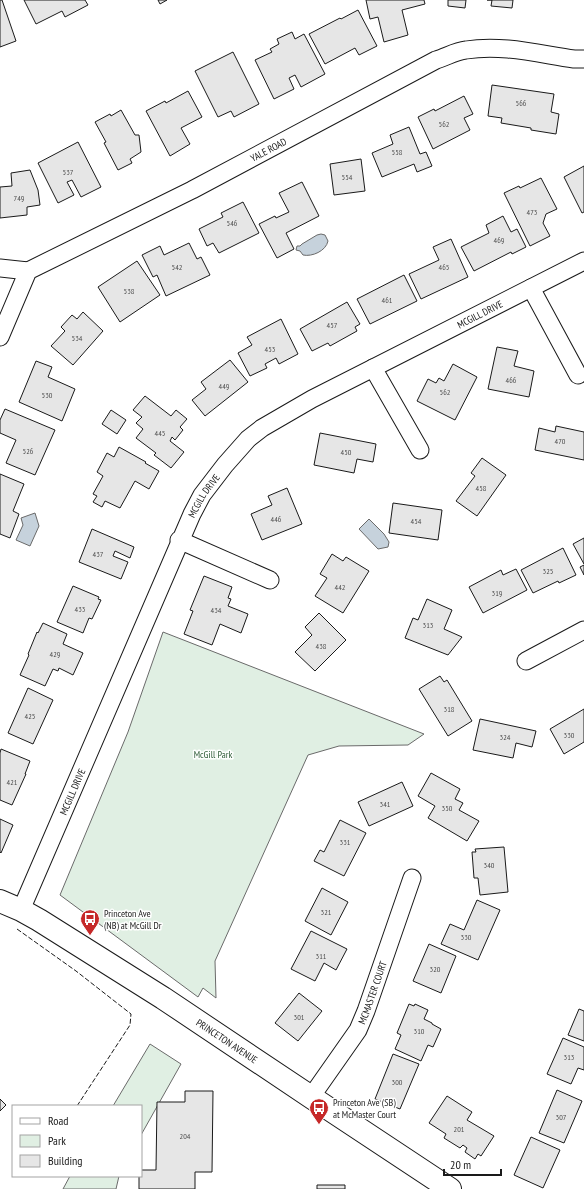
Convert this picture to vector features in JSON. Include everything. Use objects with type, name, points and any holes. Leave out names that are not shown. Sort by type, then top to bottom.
[{"type":"street","name":"YALE ROAD","points":[[28,271],[192,190],[436,60],[464,50],[485,48],[508,49],[574,59],[584,59]]},
{"type":"street","name":"MCGILL DRIVE","points":[[22,910],[180,540],[202,495],[224,464],[248,439],[262,428],[312,399],[584,261]]},
{"type":"street","points":[[0,268],[28,271],[0,337]]},
{"type":"street","points":[[531,288],[578,375]]},
{"type":"street","points":[[373,368],[420,450]]},
{"type":"street","points":[[180,540],[270,580]]},
{"type":"street","points":[[526,661],[584,630]]},
{"type":"street","name":"MCMASTER COURT","points":[[311,1097],[358,1030],[412,878]]},
{"type":"street","name":"PRINCETON AVENUE","points":[[0,901],[22,910],[39,920],[163,998],[450,1189]]},
{"type":"green space","name":"McGill Park","points":[[163,632],[424,734],[408,745],[339,746],[308,755],[215,961],[216,998],[203,988],[198,997],[60,895],[128,732]]},
{"type":"green space","points":[[150,1044],[181,1064],[142,1133],[142,1105],[114,1105]]},
{"type":"green space","points":[[69,1177],[119,1177],[116,1189],[63,1189]]},
{"type":"shaded area","points":[[321,234],[325,235],[328,241],[325,248],[322,250],[314,254],[303,255],[300,251],[296,250],[297,246],[300,246]]},
{"type":"shaded area","points":[[35,513],[39,526],[30,546],[16,540],[23,525],[21,518]]},
{"type":"shaded area","points":[[369,519],[384,534],[389,542],[388,547],[378,549],[359,529]]},
{"type":"building","points":[[0,0],[2,0],[16,41],[0,47]]},
{"type":"building","points":[[24,0],[85,0],[88,5],[65,17],[62,11],[36,24]]},
{"type":"building","points":[[158,0],[167,0],[160,4]]},
{"type":"building","points":[[366,0],[424,0],[425,4],[402,10],[408,35],[384,42],[378,17],[370,19]]},
{"type":"building","points":[[448,0],[466,0],[465,8],[448,6]]},
{"type":"building","points":[[492,0],[513,0],[512,8],[491,6]]},
{"type":"building","points":[[358,10],[377,46],[359,55],[355,48],[325,64],[309,34]]},
{"type":"building","points":[[292,32],[295,39],[304,34],[325,74],[301,87],[295,75],[289,78],[294,89],[274,99],[255,60],[272,52],[270,49],[279,44],[277,39]]},
{"type":"building","points":[[233,52],[259,104],[234,117],[231,111],[218,117],[195,71]]},
{"type":"building","points":[[492,85],[554,94],[551,112],[559,114],[556,134],[501,123],[502,118],[488,116]]},
{"type":"building","points":[[188,91],[202,117],[181,128],[190,144],[170,156],[146,111],[165,101],[166,103]]},
{"type":"building","points":[[464,96],[473,114],[464,118],[470,130],[433,149],[418,117],[434,109],[435,111]]},
{"type":"building","points":[[121,110],[135,135],[139,135],[141,152],[130,159],[132,163],[118,170],[104,143],[106,142],[95,122],[110,114],[111,116]]},
{"type":"building","points":[[409,127],[420,154],[426,152],[432,166],[417,172],[414,164],[382,177],[372,153],[393,144],[390,135]]},
{"type":"building","points":[[78,142],[101,187],[81,197],[72,180],[67,182],[74,195],[58,203],[38,163]]},
{"type":"building","points":[[361,159],[365,191],[334,195],[330,164]]},
{"type":"building","points":[[584,166],[584,212],[582,213],[564,177]]},
{"type":"building","points":[[30,170],[38,190],[40,205],[27,207],[27,215],[0,218],[0,187],[12,186],[11,173]]},
{"type":"building","points":[[541,178],[557,209],[546,214],[543,223],[550,236],[530,246],[504,193],[519,186],[520,188]]},
{"type":"building","points":[[302,182],[319,216],[286,233],[294,249],[277,258],[259,224],[275,216],[276,218],[289,212],[279,193]]},
{"type":"building","points":[[243,202],[259,233],[219,253],[213,243],[207,246],[199,229],[223,217],[221,213]]},
{"type":"building","points":[[503,216],[511,232],[517,229],[526,247],[512,254],[511,252],[474,271],[461,247],[489,233],[486,225]]},
{"type":"building","points":[[451,239],[468,277],[421,299],[409,274],[439,260],[433,247]]},
{"type":"building","points":[[189,243],[197,259],[201,257],[210,275],[166,296],[157,275],[153,277],[142,255],[160,246],[164,255]]},
{"type":"building","points":[[137,261],[160,295],[120,322],[98,287]]},
{"type":"building","points":[[404,275],[417,301],[370,324],[357,299]]},
{"type":"building","points":[[347,302],[360,324],[355,327],[357,331],[330,346],[328,343],[312,351],[300,329]]},
{"type":"building","points":[[83,312],[103,331],[73,365],[51,346],[65,331],[61,327],[72,315],[77,319]]},
{"type":"building","points":[[281,319],[298,354],[279,364],[276,358],[265,364],[267,368],[250,376],[238,353],[252,345],[247,337]]},
{"type":"building","points":[[497,347],[518,351],[514,366],[534,371],[529,397],[488,389]]},
{"type":"building","points":[[230,360],[248,382],[205,416],[192,400],[206,389],[201,382]]},
{"type":"building","points":[[36,361],[52,367],[48,377],[75,389],[62,421],[19,402]]},
{"type":"building","points":[[453,364],[477,377],[455,420],[417,401],[428,379],[436,383],[439,378],[444,381]]},
{"type":"building","points":[[145,396],[171,416],[176,410],[187,419],[180,427],[183,430],[175,440],[172,437],[170,441],[184,452],[171,468],[154,455],[156,453],[136,438],[143,429],[136,423],[142,417],[133,410]]},
{"type":"building","points":[[5,409],[55,430],[35,475],[6,463],[16,440],[0,433],[0,420]]},
{"type":"building","points":[[111,410],[126,420],[117,434],[102,424]]},
{"type":"building","points":[[556,426],[584,432],[584,460],[535,450],[539,428],[555,432]]},
{"type":"building","points":[[320,433],[376,444],[373,462],[357,459],[354,473],[314,465]]},
{"type":"building","points":[[119,447],[159,471],[149,489],[135,481],[120,508],[105,501],[102,507],[93,502],[97,496],[93,494],[103,476],[97,472],[107,453],[114,457]]},
{"type":"building","points":[[482,458],[506,475],[477,516],[456,501],[475,476],[471,473]]},
{"type":"building","points":[[0,474],[24,484],[13,511],[19,514],[10,538],[0,534]]},
{"type":"building","points":[[287,488],[302,524],[262,540],[251,514],[272,505],[268,496]]},
{"type":"building","points":[[393,503],[442,510],[438,540],[389,533]]},
{"type":"building","points":[[92,529],[134,547],[130,558],[115,551],[113,556],[128,562],[121,579],[79,562]]},
{"type":"building","points":[[584,538],[584,564],[573,544]]},
{"type":"building","points":[[563,548],[576,575],[559,583],[558,581],[533,593],[521,570]]},
{"type":"building","points":[[332,554],[343,561],[346,557],[369,571],[343,613],[315,596],[327,578],[320,574]]},
{"type":"building","points":[[584,565],[584,575],[580,567]]},
{"type":"building","points":[[516,569],[527,590],[483,613],[469,587],[501,570],[503,575]]},
{"type":"building","points":[[204,576],[232,587],[228,598],[231,599],[228,606],[248,614],[241,633],[220,624],[212,645],[184,634],[193,611],[190,610]]},
{"type":"building","points":[[73,586],[99,597],[98,599],[101,600],[92,619],[89,618],[83,633],[57,622]]},
{"type":"building","points":[[427,599],[452,610],[444,629],[462,637],[448,655],[405,638],[413,618],[418,620]]},
{"type":"building","points":[[319,613],[346,640],[315,671],[295,652],[312,635],[305,627]]},
{"type":"building","points":[[43,623],[67,634],[63,644],[83,653],[73,675],[59,668],[58,671],[53,669],[45,686],[20,675],[37,632],[38,633]]},
{"type":"building","points":[[440,676],[444,682],[447,680],[472,721],[448,736],[419,689]]},
{"type":"building","points":[[28,688],[53,700],[33,744],[8,733]]},
{"type":"building","points":[[584,709],[584,742],[564,754],[550,729]]},
{"type":"building","points":[[480,719],[536,731],[532,747],[516,743],[513,758],[473,750]]},
{"type":"building","points":[[1,749],[30,761],[26,774],[12,805],[0,800]]},
{"type":"building","points":[[431,773],[460,789],[455,799],[463,803],[459,810],[479,821],[467,841],[428,818],[435,806],[418,796]]},
{"type":"building","points":[[402,782],[413,806],[369,826],[358,802]]},
{"type":"building","points":[[0,819],[13,825],[1,853],[0,852]]},
{"type":"building","points":[[340,820],[366,833],[344,876],[314,861],[320,850],[324,852]]},
{"type":"building","points":[[504,847],[508,892],[480,895],[478,878],[474,878],[472,852],[476,852],[475,849]]},
{"type":"building","points":[[322,888],[348,902],[331,935],[305,921]]},
{"type":"building","points":[[477,900],[500,910],[478,960],[441,944],[450,924],[464,930]]},
{"type":"building","points":[[311,931],[347,949],[336,970],[324,963],[315,981],[291,969]]},
{"type":"building","points":[[429,944],[456,956],[441,993],[413,981]]},
{"type":"building","points":[[299,993],[322,1011],[298,1041],[275,1023]]},
{"type":"building","points":[[409,1004],[414,1006],[415,1004],[428,1010],[424,1019],[441,1029],[433,1047],[428,1045],[421,1061],[395,1049],[401,1035],[397,1033]]},
{"type":"building","points":[[579,1009],[584,1011],[584,1041],[568,1035]]},
{"type":"building","points":[[563,1038],[584,1047],[584,1070],[578,1068],[571,1084],[547,1074]]},
{"type":"building","points":[[393,1054],[419,1064],[400,1109],[375,1099]]},
{"type":"building","points":[[557,1090],[582,1101],[564,1143],[539,1133]]},
{"type":"building","points":[[185,1091],[213,1091],[212,1172],[195,1172],[195,1189],[139,1189],[139,1177],[142,1177],[142,1170],[156,1170],[157,1102],[185,1102]]},
{"type":"building","points":[[447,1096],[472,1112],[467,1120],[494,1136],[481,1156],[478,1154],[475,1159],[465,1152],[467,1148],[463,1145],[460,1148],[444,1138],[446,1134],[429,1123]]},
{"type":"building","points":[[0,1099],[6,1105],[0,1111]]},
{"type":"building","points":[[531,1137],[560,1150],[543,1188],[514,1175]]},
{"type":"building","points":[[317,1185],[345,1185],[345,1189],[317,1189]]},
{"type":"fence","points":[[17,929],[76,971],[131,1014],[130,1025],[78,1105]]},
{"type":"place","name":"Princeton Ave (NB) at McGill Dr","points":[[90,936]]},
{"type":"place","name":"Princeton Ave (SB) at McMaster Court","points":[[319,1125]]}]
